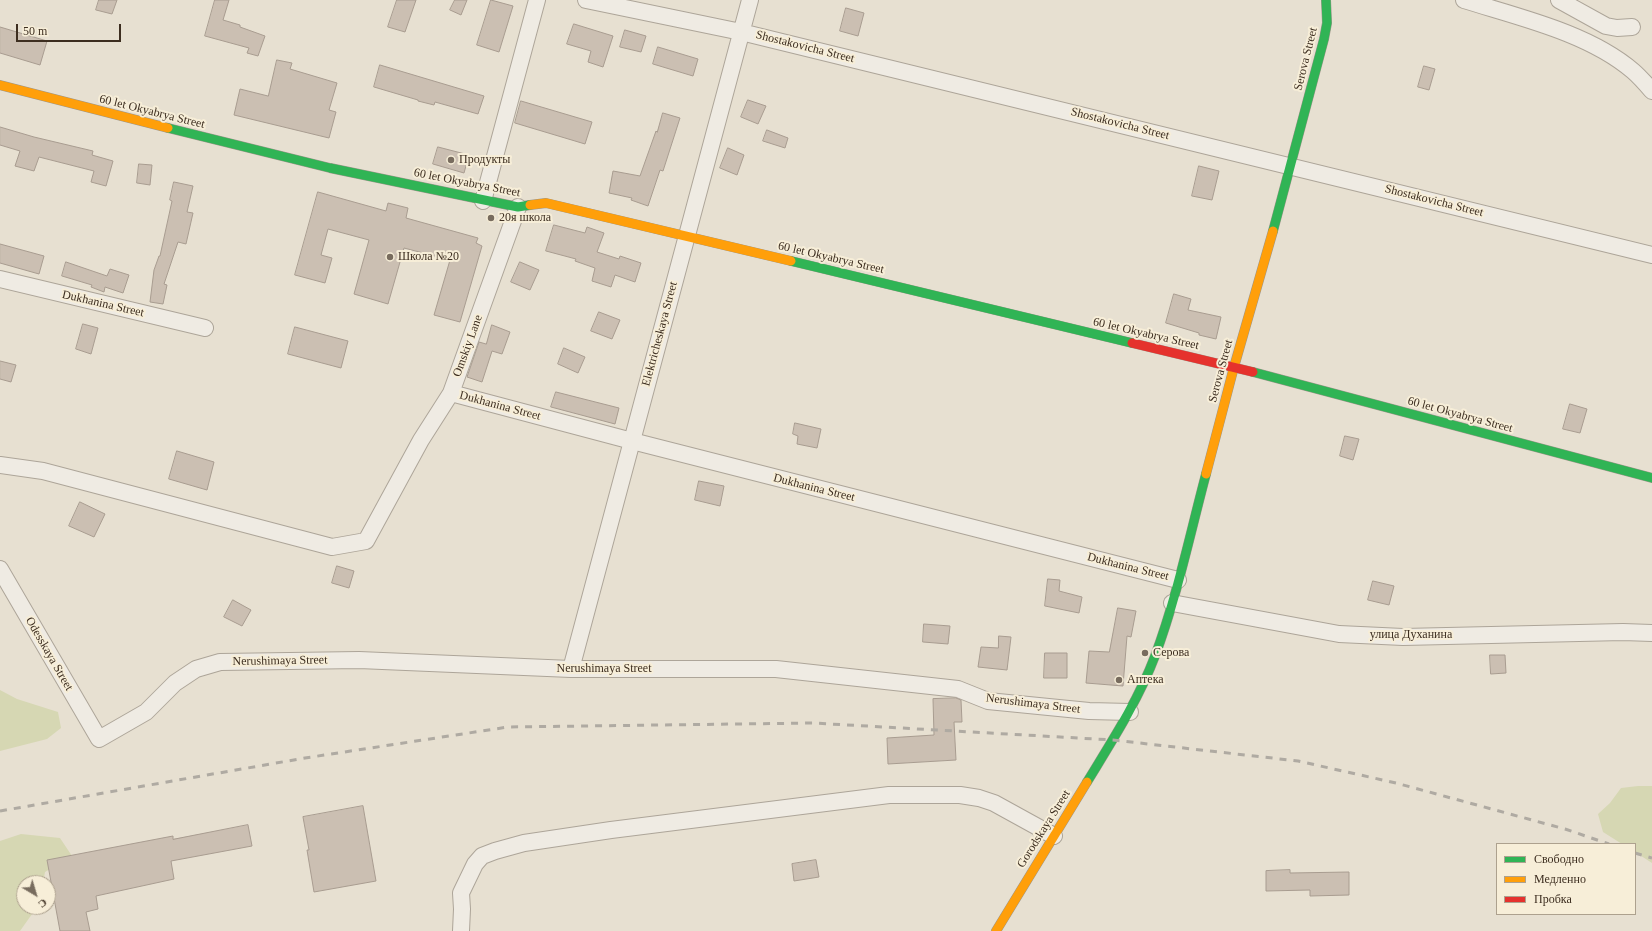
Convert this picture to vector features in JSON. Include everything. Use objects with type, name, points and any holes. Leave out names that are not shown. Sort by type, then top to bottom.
[{"type":"street","points":[[483,200],[537,0]]},
{"type":"street","name":"Shostakovicha Street","points":[[586,0],[741,32],[1652,255]]},
{"type":"street","name":"Elektricheskaya Street","points":[[571,669],[750,0]]},
{"type":"street","name":"Serova Street","points":[[1113,740],[1130,712],[1155,656],[1172,603],[1234,367],[1291,166],[1324,38],[1328,17],[1326,0]]},
{"type":"street","points":[[1464,0],[1569,33],[1598,47],[1632,70],[1652,91]]},
{"type":"street","points":[[1558,0],[1606,26],[1617,28],[1632,27]]},
{"type":"street","name":"60 let Okyabrya Street","points":[[0,85],[330,168],[518,207],[546,203],[687,236],[1234,367],[1652,478]]},
{"type":"street","name":"Omskiy Lane","points":[[0,465],[43,471],[332,548],[366,541],[421,440],[451,393],[518,207]]},
{"type":"street","name":"Dukhanina Street","points":[[0,280],[205,328]]},
{"type":"street","name":"Dukhanina Street","points":[[451,393],[632,441],[1178,580]]},
{"type":"street","name":"Odesskaya Street","points":[[0,570],[99,739]]},
{"type":"street","name":"улица Духанина","points":[[1172,603],[1339,634],[1403,637],[1623,632],[1652,633]]},
{"type":"street","name":"Nerushimaya Street","points":[[99,739],[146,712],[175,683],[196,669],[220,662],[358,660],[571,669],[776,669],[958,689],[988,702],[1089,711],[1130,712]]},
{"type":"street","name":"Gorodskaya Street","points":[[996,931],[1113,740]]},
{"type":"street","points":[[461,931],[461,893],[475,864],[482,856],[524,844],[611,830],[889,796],[960,795],[979,798],[994,803],[1054,836]]},
{"type":"green space","points":[[0,690],[17,699],[58,712],[61,728],[47,739],[0,751]]},
{"type":"green space","points":[[1652,786],[1652,863],[1636,853],[1636,843],[1620,843],[1603,832],[1598,814],[1610,803],[1621,788]]},
{"type":"green space","points":[[21,834],[60,838],[72,856],[45,872],[44,875],[16,875],[16,915],[31,915],[20,931],[0,931],[0,841]]},
{"type":"building","points":[[99,0],[117,0],[112,14],[96,10]]},
{"type":"building","points":[[215,0],[229,0],[223,20],[240,25],[240,27],[265,36],[258,56],[247,53],[249,48],[205,36]]},
{"type":"building","points":[[397,0],[416,0],[405,32],[388,27]]},
{"type":"building","points":[[455,0],[467,0],[461,15],[450,10]]},
{"type":"building","points":[[491,0],[513,6],[499,52],[477,45]]},
{"type":"building","points":[[846,8],[864,13],[858,36],[840,31]]},
{"type":"building","points":[[574,24],[613,36],[603,67],[588,62],[591,51],[567,44]]},
{"type":"building","points":[[0,27],[47,41],[40,65],[0,53]]},
{"type":"building","points":[[625,30],[646,36],[641,52],[620,47]]},
{"type":"building","points":[[658,47],[698,59],[693,76],[653,64]]},
{"type":"building","points":[[277,60],[292,63],[290,69],[337,83],[329,110],[336,112],[329,138],[234,115],[240,89],[268,96]]},
{"type":"building","points":[[380,65],[484,96],[478,114],[435,102],[434,105],[418,101],[374,87]]},
{"type":"building","points":[[1424,66],[1435,69],[1429,90],[1418,87]]},
{"type":"building","points":[[748,100],[766,106],[758,124],[741,117]]},
{"type":"building","points":[[521,101],[592,122],[585,144],[515,123]]},
{"type":"building","points":[[663,113],[680,118],[663,171],[660,170],[648,206],[631,200],[632,198],[609,193],[613,171],[640,176]]},
{"type":"building","points":[[0,127],[93,151],[92,155],[113,161],[106,186],[91,182],[94,171],[39,157],[34,171],[15,166],[20,151],[0,145]]},
{"type":"building","points":[[767,130],[788,138],[785,148],[763,141]]},
{"type":"building","name":"Продукты","points":[[438,147],[469,155],[464,173],[433,164]]},
{"type":"building","points":[[728,148],[744,155],[737,175],[720,168]]},
{"type":"building","points":[[139,164],[152,165],[150,185],[137,183]]},
{"type":"building","points":[[1199,166],[1219,171],[1212,200],[1192,196]]},
{"type":"building","points":[[174,182],[193,186],[187,212],[193,213],[186,244],[178,242],[164,284],[167,285],[163,304],[150,302],[154,270],[160,256],[172,201],[170,200]]},
{"type":"building","points":[[318,192],[386,211],[388,203],[408,208],[406,218],[478,238],[476,243],[482,246],[460,322],[434,315],[450,260],[404,248],[388,304],[354,294],[369,240],[328,229],[321,255],[332,258],[325,283],[295,275]]},
{"type":"building","points":[[554,225],[585,233],[587,227],[604,233],[597,252],[619,259],[620,256],[641,263],[635,282],[615,275],[611,287],[592,281],[595,268],[575,261],[576,259],[546,251]]},
{"type":"building","points":[[0,244],[44,256],[39,274],[0,263]]},
{"type":"building","points":[[66,262],[107,276],[110,269],[129,275],[123,293],[105,287],[104,292],[91,287],[92,285],[62,276]]},
{"type":"building","points":[[520,262],[539,270],[530,290],[511,282]]},
{"type":"building","points":[[1174,294],[1191,299],[1188,310],[1221,317],[1216,339],[1199,335],[1199,333],[1166,323]]},
{"type":"building","points":[[599,312],[620,320],[612,339],[591,331]]},
{"type":"building","points":[[83,324],[98,328],[91,354],[76,349]]},
{"type":"building","points":[[492,325],[510,332],[502,354],[492,351],[482,382],[467,377],[479,342],[486,344]]},
{"type":"building","points":[[295,327],[348,341],[341,368],[288,354]]},
{"type":"building","points":[[564,348],[585,357],[578,373],[558,364]]},
{"type":"building","points":[[0,361],[16,365],[11,382],[0,379]]},
{"type":"building","points":[[556,392],[619,408],[615,424],[551,407]]},
{"type":"building","points":[[1570,404],[1587,409],[1580,433],[1563,429]]},
{"type":"building","points":[[795,423],[821,429],[817,448],[797,444],[798,436],[793,434]]},
{"type":"building","points":[[1345,436],[1359,439],[1353,460],[1340,456]]},
{"type":"building","points":[[177,451],[214,462],[207,490],[169,479]]},
{"type":"building","points":[[699,481],[724,486],[720,506],[695,500]]},
{"type":"building","points":[[80,502],[105,514],[94,537],[69,526]]},
{"type":"building","points":[[337,566],[354,571],[349,588],[332,583]]},
{"type":"building","points":[[1048,579],[1060,580],[1059,591],[1082,597],[1079,613],[1045,606]]},
{"type":"building","points":[[1373,581],[1394,586],[1389,605],[1368,600]]},
{"type":"building","points":[[233,600],[251,610],[242,626],[224,617]]},
{"type":"building","points":[[1118,608],[1136,611],[1131,637],[1127,636],[1123,686],[1086,683],[1089,651],[1109,652]]},
{"type":"building","points":[[924,624],[950,626],[948,644],[923,642]]},
{"type":"building","points":[[999,636],[1011,637],[1007,670],[978,667],[981,647],[998,648]]},
{"type":"building","points":[[1045,653],[1067,653],[1067,678],[1044,678]]},
{"type":"building","points":[[1490,655],[1505,655],[1506,673],[1491,674]]},
{"type":"building","points":[[956,698],[961,700],[962,722],[954,722],[956,760],[888,764],[887,738],[934,735],[933,699]]},
{"type":"building","points":[[363,806],[376,881],[314,892],[303,817]]},
{"type":"building","points":[[248,825],[252,846],[171,861],[174,879],[96,896],[98,909],[86,912],[90,931],[60,931],[56,909],[56,875],[50,875],[47,860],[173,836],[173,839]]},
{"type":"building","points":[[816,860],[819,877],[794,881],[792,864]]},
{"type":"building","points":[[1290,870],[1290,873],[1349,872],[1349,895],[1310,896],[1310,890],[1266,891],[1266,871]]},
{"type":"railway","points":[[0,811],[305,758],[508,727],[813,723],[1113,740],[1298,761],[1396,783],[1565,829],[1606,843]]},
{"type":"railway","points":[[1636,853],[1652,858]]},
{"type":"traffic: fast","points":[[1273,231],[1324,39],[1327,23],[1326,0]]},
{"type":"traffic: fast","points":[[168,128],[330,168],[518,207],[530,205]]},
{"type":"traffic: fast","points":[[791,261],[1132,343]]},
{"type":"traffic: fast","points":[[1253,372],[1652,478]]},
{"type":"traffic: fast","points":[[1087,782],[1133,705],[1155,656],[1177,588],[1206,474]]},
{"type":"traffic: slow","points":[[0,85],[168,128]]},
{"type":"traffic: slow","points":[[530,205],[546,203],[791,261]]},
{"type":"traffic: slow","points":[[1206,474],[1234,367],[1273,231]]},
{"type":"traffic: slow","points":[[996,931],[1087,782]]},
{"type":"traffic: jam","points":[[1132,343],[1253,372]]},
{"type":"place","name":"Продукты","points":[[451,160]]},
{"type":"place","name":"20я школа","points":[[491,218]]},
{"type":"place","name":"Школа №20","points":[[390,257]]},
{"type":"place","name":"Серова","points":[[1145,653]]},
{"type":"place","name":"Аптека","points":[[1119,680]]}]
